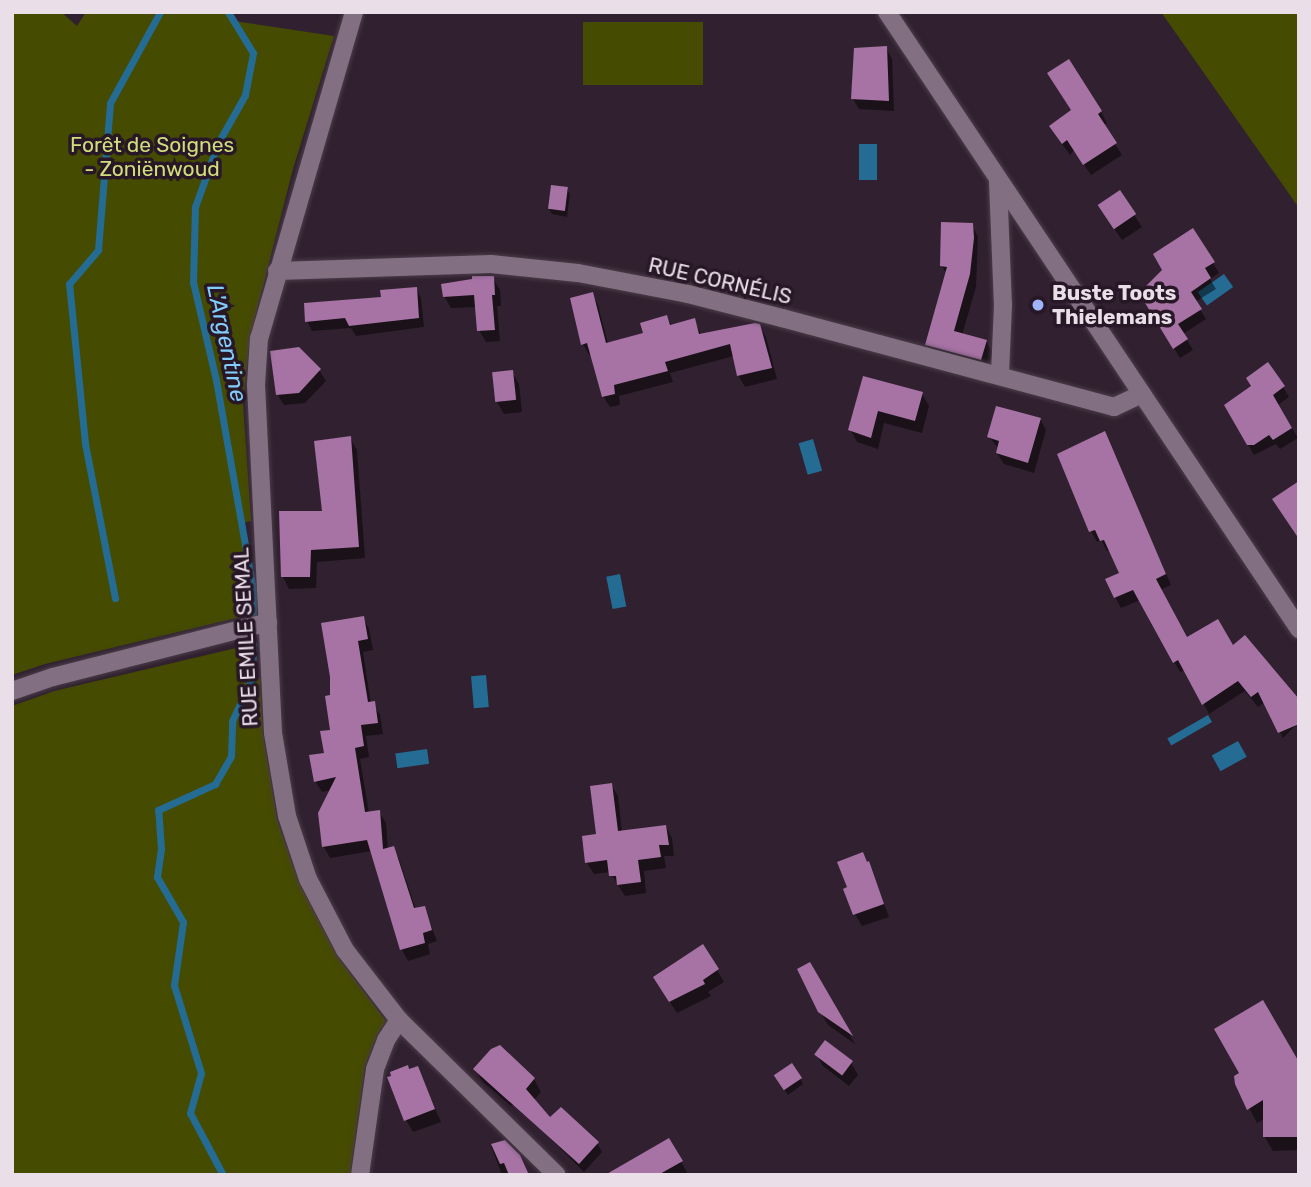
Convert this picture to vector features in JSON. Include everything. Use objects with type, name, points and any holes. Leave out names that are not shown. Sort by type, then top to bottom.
[{"type":"street","name":"RUE EMILE SEMAL","points":[[354,12],[276,271],[259,338],[256,385],[274,733],[287,816],[308,879],[345,950],[399,1020],[557,1175]]},
{"type":"street","points":[[887,12],[1299,629]]},
{"type":"street","points":[[998,181],[1003,304],[1000,375]]},
{"type":"street","name":"RUE CORNÉLIS","points":[[276,271],[491,264],[578,273],[688,294],[1114,407],[1142,394]]},
{"type":"street","points":[[12,691],[53,677],[268,622]]},
{"type":"street","points":[[360,1175],[375,1069],[386,1040],[399,1020]]},
{"type":"green space","name":"Forêt de Soignes - Zoniënwoud","points":[[12,12],[61,12],[77,26],[86,12],[228,12],[234,21],[334,36],[293,169],[250,337],[243,403],[251,521],[241,523],[253,590],[253,614],[45,664],[12,675]]},
{"type":"green space","points":[[1161,12],[1299,12],[1299,208]]},
{"type":"green space","points":[[583,22],[703,22],[703,85],[583,85]]},
{"type":"green space","points":[[253,644],[252,678],[260,678],[263,734],[277,819],[299,883],[337,956],[386,1021],[377,1035],[365,1066],[350,1175],[12,1175],[12,706],[54,691]]},
{"type":"water","points":[[859,144],[877,144],[877,180],[859,180]]},
{"type":"water","points":[[1224,274],[1233,287],[1207,305],[1198,292]]},
{"type":"water","points":[[813,439],[822,471],[808,475],[799,443]]},
{"type":"water","points":[[620,574],[626,606],[613,609],[606,577]]},
{"type":"water","points":[[486,675],[489,707],[474,708],[471,676]]},
{"type":"water","points":[[1208,715],[1212,722],[1171,745],[1167,738]]},
{"type":"water","points":[[1238,741],[1247,757],[1220,771],[1212,756]]},
{"type":"water","points":[[427,749],[429,764],[397,768],[395,753]]},
{"type":"building","points":[[887,46],[889,101],[851,99],[854,48]]},
{"type":"building","points":[[1069,59],[1102,111],[1098,114],[1117,143],[1083,165],[1067,140],[1062,144],[1049,126],[1071,110],[1047,73]]},
{"type":"building","points":[[551,185],[568,187],[565,211],[548,209]]},
{"type":"building","points":[[1120,190],[1136,214],[1114,229],[1098,205]]},
{"type":"building","points":[[941,222],[973,223],[970,274],[954,331],[987,340],[981,360],[925,345],[947,267],[940,266]]},
{"type":"building","points":[[1193,228],[1215,262],[1205,268],[1211,278],[1191,292],[1202,309],[1178,324],[1188,339],[1173,349],[1139,293],[1162,270],[1153,254]]},
{"type":"building","points":[[472,276],[494,276],[495,295],[492,295],[495,330],[477,331],[474,295],[443,297],[441,284],[472,279]]},
{"type":"building","points":[[417,287],[419,318],[349,326],[345,318],[305,322],[304,303],[381,297],[380,290]]},
{"type":"building","points":[[593,292],[606,343],[643,333],[640,323],[667,315],[670,325],[695,318],[699,334],[755,323],[760,324],[772,368],[737,376],[730,344],[665,362],[668,371],[614,385],[615,394],[602,397],[587,343],[581,345],[570,298]]},
{"type":"building","points":[[299,347],[321,369],[299,393],[276,395],[270,351]]},
{"type":"building","points":[[1268,362],[1285,386],[1273,395],[1292,428],[1273,440],[1269,435],[1254,445],[1247,445],[1224,405],[1251,386],[1246,378]]},
{"type":"building","points":[[513,370],[516,400],[495,402],[492,372]]},
{"type":"building","points":[[863,376],[923,392],[915,421],[878,411],[871,438],[848,430]]},
{"type":"building","points":[[996,406],[1041,418],[1028,463],[996,453],[999,441],[987,437]]},
{"type":"building","points":[[1105,431],[1166,574],[1156,579],[1187,637],[1218,619],[1233,645],[1245,635],[1299,699],[1299,724],[1278,733],[1258,692],[1251,697],[1238,681],[1202,705],[1178,660],[1173,663],[1133,590],[1114,598],[1105,579],[1119,573],[1104,540],[1100,541],[1095,530],[1089,532],[1057,454]]},
{"type":"building","points":[[351,436],[359,547],[311,550],[310,577],[281,577],[279,511],[322,511],[314,441]]},
{"type":"building","points":[[1299,481],[1299,539],[1272,499]]},
{"type":"building","points":[[364,616],[368,639],[358,641],[368,702],[375,701],[378,723],[361,725],[364,746],[355,748],[365,812],[380,810],[383,849],[394,846],[414,908],[425,906],[432,930],[423,933],[425,943],[400,950],[367,840],[322,847],[318,813],[336,777],[314,782],[309,755],[324,753],[320,731],[330,730],[325,696],[330,695],[330,677],[321,623]]},
{"type":"building","points":[[612,783],[618,831],[666,825],[669,845],[659,845],[661,857],[638,860],[641,882],[617,885],[616,876],[609,876],[607,860],[585,863],[582,836],[596,834],[590,786]]},
{"type":"building","points":[[863,852],[867,862],[869,861],[884,904],[853,915],[843,889],[847,887],[837,862]]},
{"type":"building","points":[[703,944],[719,969],[703,980],[705,984],[669,1002],[653,977]]},
{"type":"building","points":[[810,962],[853,1036],[818,1012],[797,969]]},
{"type":"building","points":[[1263,1000],[1299,1062],[1299,1137],[1263,1137],[1263,1100],[1247,1110],[1235,1084],[1234,1076],[1239,1073],[1214,1029]]},
{"type":"building","points":[[825,1040],[853,1061],[842,1075],[814,1054]]},
{"type":"building","points":[[500,1045],[535,1078],[526,1089],[550,1117],[561,1107],[599,1142],[579,1164],[473,1069],[491,1049]]},
{"type":"building","points":[[792,1063],[802,1078],[784,1090],[774,1075]]},
{"type":"building","points":[[408,1065],[409,1069],[418,1066],[435,1109],[404,1121],[387,1077],[391,1076],[390,1072]]},
{"type":"building","points":[[669,1138],[683,1161],[658,1175],[605,1175]]},
{"type":"building","points":[[505,1140],[520,1155],[529,1175],[509,1175],[504,1163],[500,1164],[491,1144]]},
{"type":"waterway","name":"L'Argentine","points":[[115,598],[85,443],[69,284],[98,250],[110,103],[160,12]]},
{"type":"waterway","name":"L'Argentine","points":[[228,12],[253,53],[245,95],[218,143],[195,207],[193,282],[216,380],[253,590],[253,614]]},
{"type":"waterway","name":"L'Argentine","points":[[223,1175],[190,1113],[201,1073],[174,985],[183,922],[157,877],[161,849],[158,810],[215,784],[231,756],[232,721],[252,678],[253,644]]},
{"type":"place","name":"Buste Toots Thielemans","points":[[1038,305]]}]
